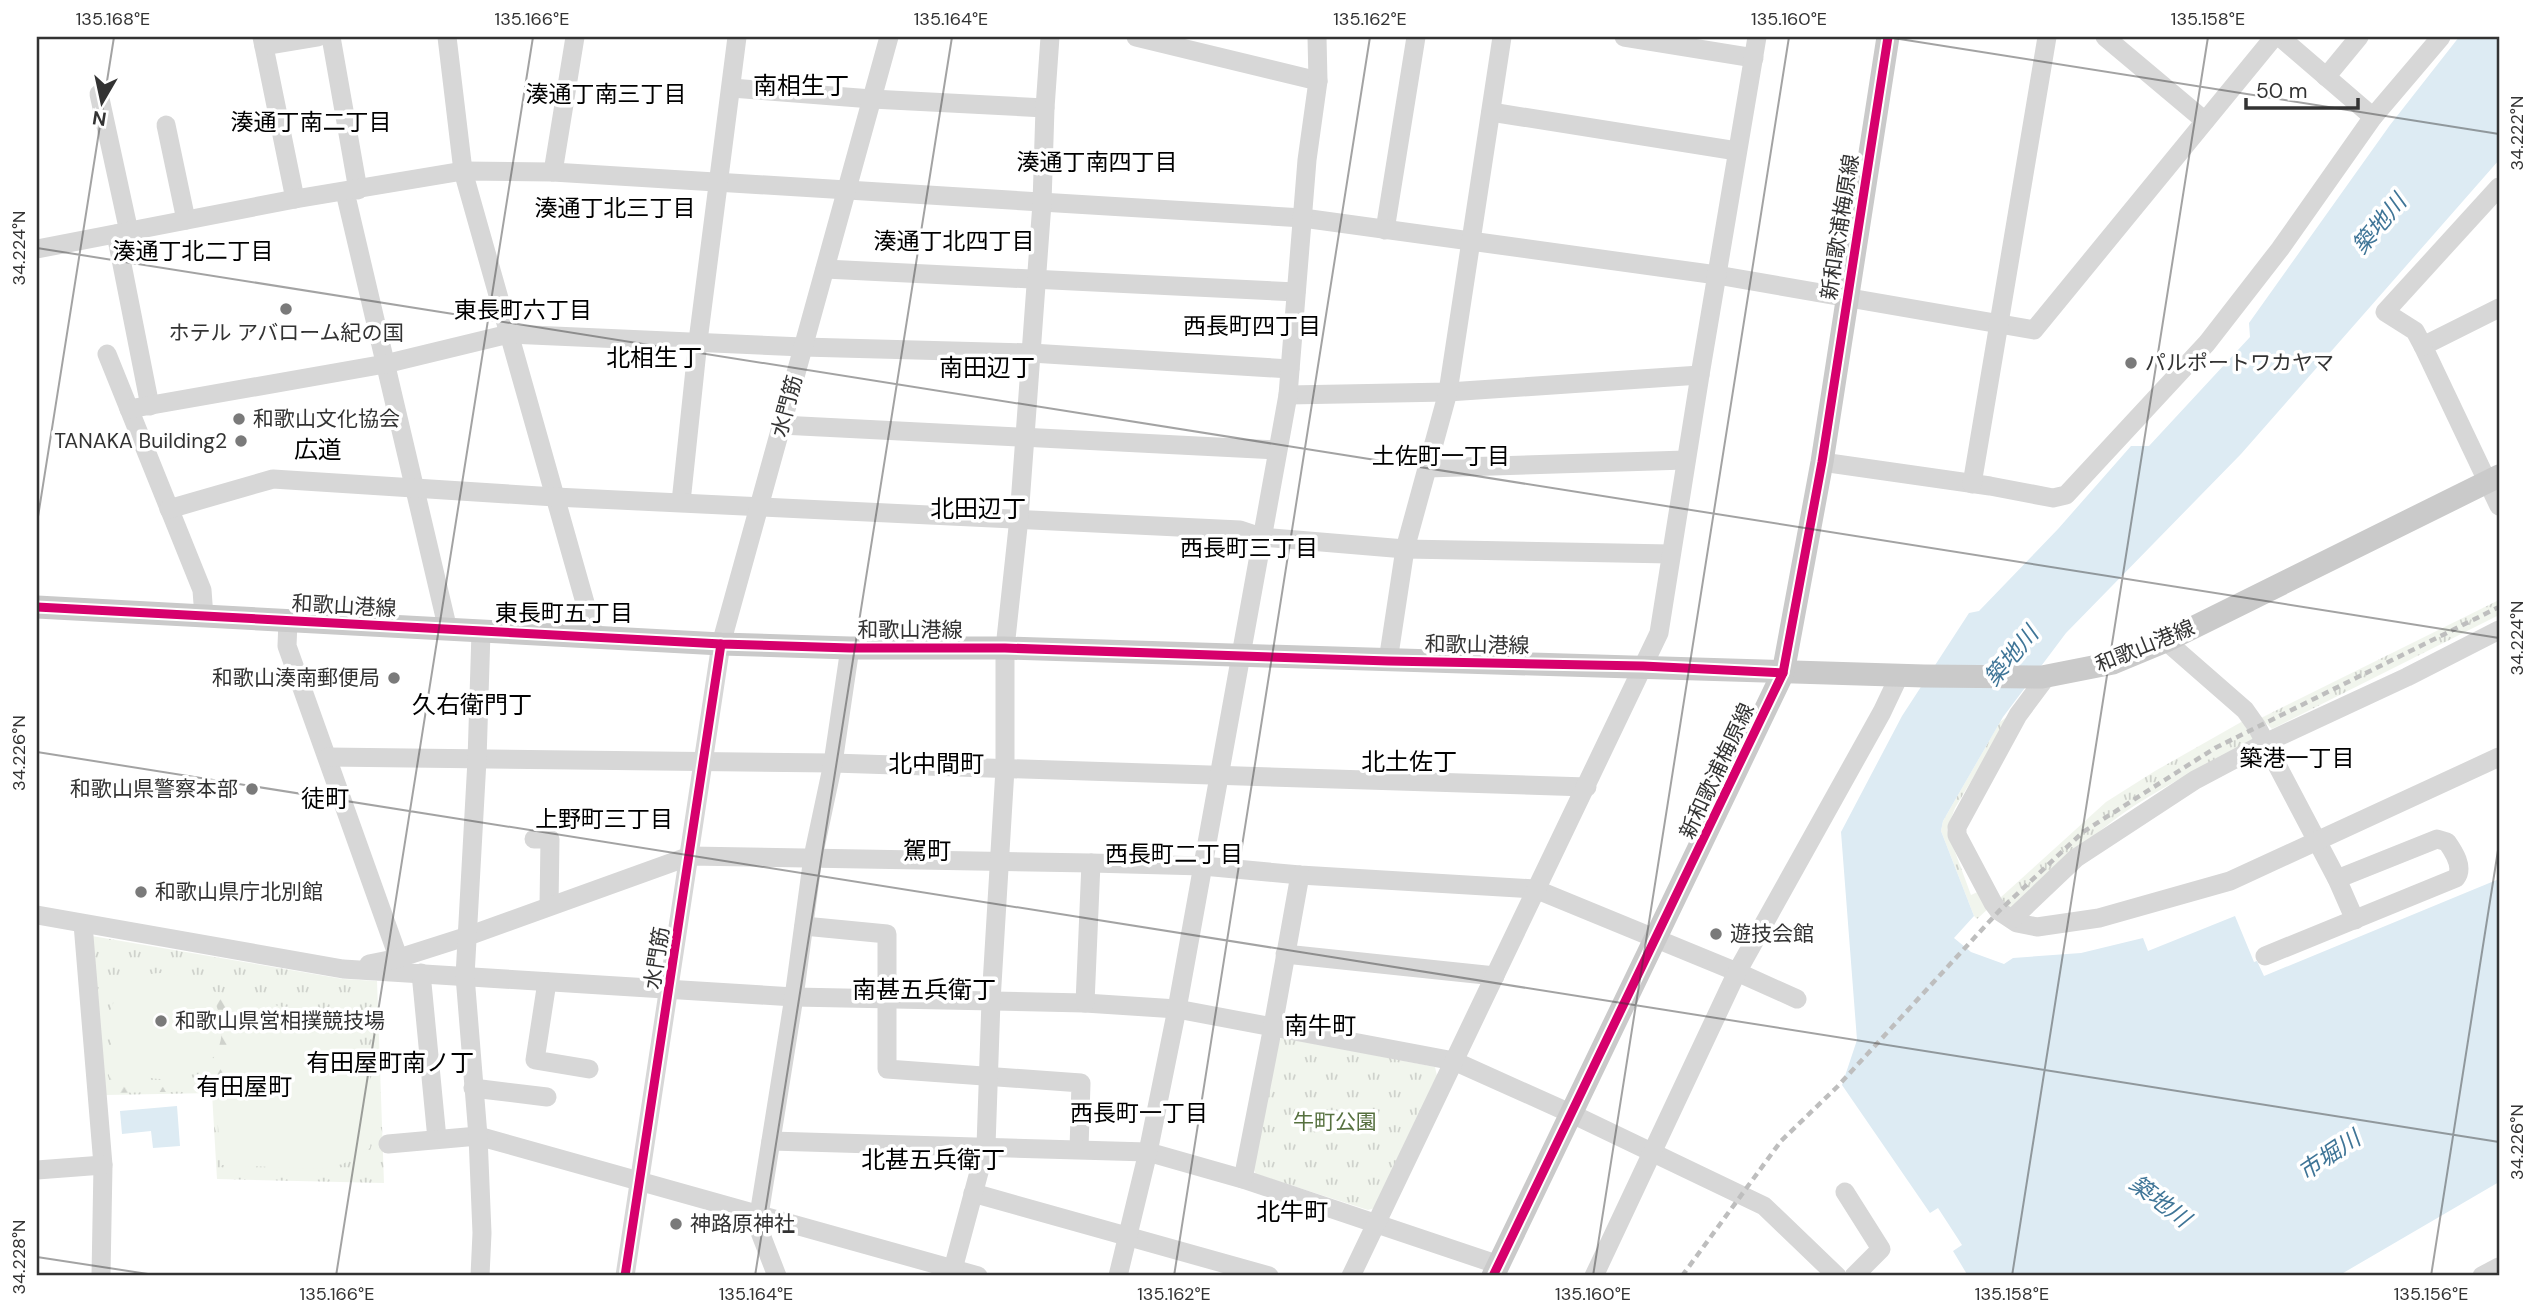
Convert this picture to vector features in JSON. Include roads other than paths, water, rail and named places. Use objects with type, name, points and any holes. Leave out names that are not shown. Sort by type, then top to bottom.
[{"type":"main road","name":"新和歌浦梅原線","points":[[1496,1270],[1783,673],[1822,462],[1888,37]]},
{"type":"main road","name":"和歌山港線","points":[[37,607],[721,644],[850,648],[1005,648],[1388,661],[1643,666],[1783,673],[2045,677],[2113,663],[2166,642],[2493,479]]},
{"type":"street","points":[[295,199],[263,41],[318,37]]},
{"type":"street","points":[[331,37],[351,191],[385,364],[448,630]]},
{"type":"street","points":[[447,37],[463,171],[595,638]]},
{"type":"street","points":[[553,172],[575,37]]},
{"type":"street","points":[[681,502],[698,341],[737,37]]},
{"type":"street","name":"水門筋","points":[[625,1276],[721,644],[889,37]]},
{"type":"street","points":[[954,1269],[986,1146],[991,1001],[1005,769],[1005,648],[1025,437],[1042,203],[1050,37]]},
{"type":"street","points":[[1136,37],[1318,81]]},
{"type":"street","points":[[1118,1276],[1148,1152],[1177,1009],[1288,395],[1307,160],[1318,81],[1317,37]]},
{"type":"street","points":[[1384,230],[1416,37]]},
{"type":"street","points":[[1388,661],[1405,549],[1448,392],[1503,37]]},
{"type":"street","points":[[1624,37],[1754,58]]},
{"type":"street","points":[[1352,1276],[1659,633],[1757,37]]},
{"type":"street","points":[[1972,484],[2047,37]]},
{"type":"street","points":[[2105,37],[2205,121]]},
{"type":"street","points":[[37,249],[295,199],[463,171],[553,172],[1303,218],[1717,275],[2034,330],[2274,37]]},
{"type":"street","points":[[2280,37],[2373,117]]},
{"type":"street","points":[[2326,77],[2359,37]]},
{"type":"street","points":[[1822,462],[2053,498],[2066,495],[2207,343],[2280,249],[2373,117],[2441,37]]},
{"type":"street","points":[[731,88],[1045,108]]},
{"type":"street","points":[[99,94],[150,406]]},
{"type":"street","points":[[1491,112],[1737,151]]},
{"type":"street","points":[[166,125],[186,220]]},
{"type":"street","points":[[2499,187],[2385,312],[2415,331],[2493,479],[2499,506]]},
{"type":"street","points":[[825,270],[1296,292]]},
{"type":"street","points":[[2423,346],[2499,308]]},
{"type":"street","points":[[129,409],[385,364],[509,334],[803,347],[1031,353],[1290,369]]},
{"type":"street","points":[[107,354],[202,590],[204,617]]},
{"type":"street","points":[[1288,395],[1448,392],[1700,375]]},
{"type":"street","points":[[781,425],[1277,450]]},
{"type":"street","points":[[1427,468],[1686,460]]},
{"type":"street","points":[[169,509],[273,479],[555,498],[760,505],[1240,530],[1261,537],[1405,549],[1671,554]]},
{"type":"street","points":[[288,621],[287,646],[407,968],[437,1139]]},
{"type":"street","points":[[2012,919],[2076,858],[2195,780],[2265,743],[2407,677],[2499,630]]},
{"type":"street","points":[[481,632],[465,976],[478,1136],[481,1276]]},
{"type":"street","points":[[2166,642],[2245,710],[2337,879],[2355,920]]},
{"type":"street","points":[[777,1276],[758,1227],[759,1215],[813,857],[833,763],[850,648]]},
{"type":"street","points":[[1594,1276],[1737,972],[1882,712],[1900,674]]},
{"type":"street","points":[[2045,677],[2018,715],[1957,827],[1957,835],[1999,911],[2026,926],[2037,928],[2099,918],[2230,881],[2499,757]]},
{"type":"street","points":[[328,757],[833,763],[1587,787]]},
{"type":"street","points":[[534,839],[550,839],[549,906]]},
{"type":"street","points":[[2265,956],[2456,878],[2460,867],[2452,848],[2447,842],[2437,839],[2337,879]]},
{"type":"street","points":[[407,968],[468,936],[690,856],[1091,863],[1203,866],[1300,875],[1535,889],[1797,999]]},
{"type":"street","points":[[1085,1003],[1091,863]]},
{"type":"street","points":[[1243,1178],[1300,875]]},
{"type":"street","points":[[37,915],[343,969],[407,968],[465,976],[794,997],[1085,1003],[1177,1009],[1454,1061],[1764,1206],[1837,1276]]},
{"type":"street","points":[[83,924],[103,1165],[101,1276]]},
{"type":"street","points":[[804,926],[887,934],[887,1069],[1081,1083],[1079,1149]]},
{"type":"street","points":[[1285,954],[1495,976]]},
{"type":"street","points":[[547,982],[534,1060],[589,1069]]},
{"type":"street","points":[[473,1088],[547,1097]]},
{"type":"street","points":[[388,1144],[478,1136],[978,1276]]},
{"type":"street","points":[[771,1141],[1148,1152],[1243,1178],[1377,1223],[1496,1270]]},
{"type":"street","points":[[37,1170],[103,1165]]},
{"type":"street","points":[[1845,1192],[1881,1249],[1854,1276]]},
{"type":"street","points":[[973,1193],[1269,1276]]},
{"type":"street","points":[[2482,1276],[2499,1267]]},
{"type":"water","points":[[2459,37],[2499,37],[2499,160],[2241,454],[2066,633],[2003,717],[1943,821],[1941,831],[1974,916],[1954,938],[1971,952],[2004,964],[2013,958],[2081,953],[2143,938],[2148,951],[2235,916],[2254,962],[2257,961],[2264,976],[2499,879],[2499,1182],[2338,1276],[1968,1276],[1953,1251],[1962,1245],[1938,1208],[1930,1213],[1842,1085],[1857,1040],[1841,832],[1902,716],[1969,613],[1979,611],[2058,529],[2131,446],[2149,446],[2250,337],[2249,323],[2390,125]]},
{"type":"water","points":[[177,1106],[180,1146],[153,1148],[151,1131],[122,1134],[120,1111]]},
{"type":"railway","points":[[1682,1276],[1781,1141],[1837,1087],[1999,911],[2083,832],[2215,748],[2499,607]]},
{"type":"place","name":"ホテル アバローム紀の国","points":[[286,309]]},
{"type":"place","name":"パルポートワカヤマ","points":[[2131,363]]},
{"type":"place","name":"和歌山文化協会","points":[[239,419]]},
{"type":"place","name":"TANAKA Building2","points":[[241,441]]},
{"type":"place","name":"和歌山湊南郵便局","points":[[394,678]]},
{"type":"place","name":"和歌山県警察本部","points":[[252,789]]},
{"type":"place","name":"和歌山県庁北別館","points":[[141,892]]},
{"type":"place","name":"遊技会館","points":[[1716,934]]},
{"type":"place","name":"和歌山県営相撲競技場","points":[[161,1021]]},
{"type":"place","name":"神路原神社","points":[[676,1224]]},
{"type":"district","name":"南相生丁","points":[[801,85]]},
{"type":"district","name":"湊通丁南三丁目","points":[[606,94]]},
{"type":"district","name":"湊通丁南二丁目","points":[[311,122]]},
{"type":"district","name":"湊通丁南四丁目","points":[[1097,162]]},
{"type":"district","name":"湊通丁北三丁目","points":[[615,208]]},
{"type":"district","name":"湊通丁北四丁目","points":[[954,241]]},
{"type":"district","name":"湊通丁北二丁目","points":[[193,251]]},
{"type":"district","name":"東長町六丁目","points":[[523,310]]},
{"type":"district","name":"西長町四丁目","points":[[1252,326]]},
{"type":"district","name":"北相生丁","points":[[654,357]]},
{"type":"district","name":"南田辺丁","points":[[987,367]]},
{"type":"district","name":"広道","points":[[318,449]]},
{"type":"district","name":"土佐町一丁目","points":[[1441,456]]},
{"type":"district","name":"北田辺丁","points":[[978,508]]},
{"type":"district","name":"西長町三丁目","points":[[1249,548]]},
{"type":"district","name":"東長町五丁目","points":[[564,613]]},
{"type":"district","name":"久右衛門丁","points":[[472,704]]},
{"type":"district","name":"築港一丁目","points":[[2297,758]]},
{"type":"district","name":"北土佐丁","points":[[1409,761]]},
{"type":"district","name":"北中間町","points":[[936,763]]},
{"type":"district","name":"徒町","points":[[325,798]]},
{"type":"district","name":"上野町三丁目","points":[[604,819]]},
{"type":"district","name":"駕町","points":[[927,850]]},
{"type":"district","name":"西長町二丁目","points":[[1174,854]]},
{"type":"district","name":"南甚五兵衛丁","points":[[924,989]]},
{"type":"district","name":"南牛町","points":[[1320,1025]]},
{"type":"district","name":"有田屋町南ノ丁","points":[[390,1062]]},
{"type":"district","name":"有田屋町","points":[[244,1086]]},
{"type":"district","name":"西長町一丁目","points":[[1139,1113]]},
{"type":"district","name":"北甚五兵衛丁","points":[[933,1159]]},
{"type":"district","name":"北牛町","points":[[1292,1211]]},
{"type":"water label","name":"築地川","points":[[2379,224]]},
{"type":"water label","name":"築地川","points":[[2011,656]]},
{"type":"water label","name":"市堀川","points":[[2329,1155]]},
{"type":"water label","name":"築地川","points":[[2160,1201]]},
{"type":"park label","name":"牛町公園","points":[[1335,1122]]}]
